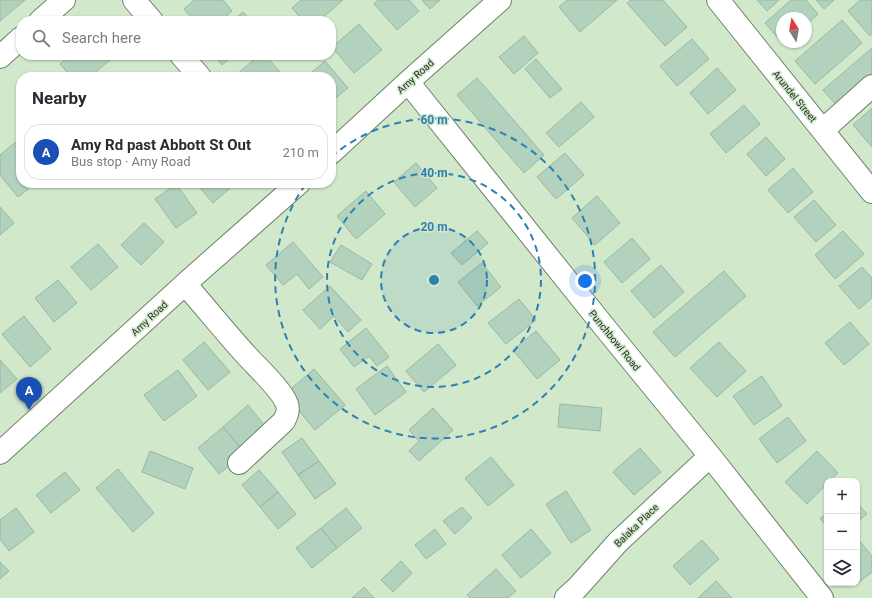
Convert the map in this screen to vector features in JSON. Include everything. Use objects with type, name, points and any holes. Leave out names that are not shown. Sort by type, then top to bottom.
[{"type":"street","points":[[46,16],[64,0]]},
{"type":"street","points":[[134,0],[148,16]]},
{"type":"street","name":"Amy Road","points":[[336,148],[500,0]]},
{"type":"street","name":"Arundel Street","points":[[718,0],[872,192]]},
{"type":"street","points":[[0,57],[16,43]]},
{"type":"street","points":[[185,60],[196,72]]},
{"type":"street","name":"Punchbowl Road","points":[[408,82],[710,456],[822,598]]},
{"type":"street","points":[[823,130],[872,86]]},
{"type":"street","name":"Amy Road","points":[[0,453],[291,188]]},
{"type":"street","points":[[185,284],[273,384],[288,406],[287,416],[284,421],[239,463]]},
{"type":"street","name":"Balaka Place","points":[[566,598],[577,588],[618,542],[710,456]]},
{"type":"building","points":[[0,0],[25,0],[0,21]]},
{"type":"building","points":[[194,0],[223,0],[232,11],[226,16],[190,16],[184,9]]},
{"type":"building","points":[[301,0],[343,0],[325,16],[299,16],[292,8]]},
{"type":"building","points":[[378,0],[409,0],[419,11],[397,30],[374,4]]},
{"type":"building","points":[[422,0],[440,0],[430,9]]},
{"type":"building","points":[[567,0],[617,0],[580,32],[559,7]]},
{"type":"building","points":[[631,0],[663,0],[687,27],[665,46],[627,3]]},
{"type":"building","points":[[757,0],[779,0],[767,11]]},
{"type":"building","points":[[791,0],[806,0],[818,14],[812,20],[812,12],[777,12]]},
{"type":"building","points":[[816,0],[834,0],[824,9]]},
{"type":"building","points":[[860,0],[872,0],[872,34],[870,36],[848,11]]},
{"type":"building","points":[[243,12],[247,16],[238,16]]},
{"type":"building","points":[[776,13],[776,36],[765,23]]},
{"type":"building","points":[[842,20],[862,43],[815,84],[795,61],[810,48],[812,48],[812,46]]},
{"type":"building","points":[[359,24],[382,50],[354,73],[336,52],[336,44]]},
{"type":"building","points":[[524,36],[538,53],[514,74],[499,57]]},
{"type":"building","points":[[692,39],[709,59],[677,86],[660,66]]},
{"type":"building","points":[[872,48],[872,75],[837,106],[823,90]]},
{"type":"building","points":[[536,59],[562,89],[550,98],[525,69]]},
{"type":"building","points":[[65,60],[110,60],[96,72],[67,72],[60,64]]},
{"type":"building","points":[[218,60],[228,60],[222,65]]},
{"type":"building","points":[[253,60],[269,60],[280,72],[240,72]]},
{"type":"building","points":[[325,61],[334,72],[312,72]]},
{"type":"building","points":[[717,68],[736,90],[708,114],[690,93]]},
{"type":"building","points":[[336,74],[348,88],[336,98]]},
{"type":"building","points":[[477,78],[544,155],[524,173],[457,95]]},
{"type":"building","points":[[581,102],[594,117],[559,147],[546,133]]},
{"type":"building","points":[[744,105],[760,124],[726,153],[710,134]]},
{"type":"building","points":[[872,108],[872,147],[853,125]]},
{"type":"building","points":[[766,137],[785,159],[766,176],[747,154]]},
{"type":"building","points":[[16,142],[16,188],[30,188],[18,197],[0,175],[0,155]]},
{"type":"building","points":[[565,153],[584,175],[556,199],[537,177]]},
{"type":"building","points":[[416,163],[437,188],[415,207],[394,182]]},
{"type":"building","points":[[793,168],[813,192],[788,213],[768,190]]},
{"type":"building","points":[[170,188],[179,188],[197,213],[176,228],[155,199]]},
{"type":"building","points":[[200,188],[230,188],[213,203]]},
{"type":"building","points":[[366,191],[385,214],[356,239],[337,216]]},
{"type":"building","points":[[597,196],[620,223],[595,245],[572,218]]},
{"type":"building","points":[[814,200],[836,225],[816,242],[794,217]]},
{"type":"building","points":[[0,207],[14,223],[0,235]]},
{"type":"building","points":[[144,223],[164,242],[141,265],[121,245]]},
{"type":"building","points":[[477,231],[488,243],[462,265],[451,253]]},
{"type":"building","points":[[843,231],[864,254],[835,279],[815,255]]},
{"type":"building","points":[[632,238],[650,259],[622,283],[604,262]]},
{"type":"building","points":[[293,242],[323,277],[309,289],[297,274],[283,285],[266,265]]},
{"type":"building","points":[[98,244],[118,267],[91,290],[71,267]]},
{"type":"building","points":[[341,245],[372,264],[362,280],[330,262]]},
{"type":"building","points":[[482,263],[501,287],[477,306],[458,282]]},
{"type":"building","points":[[661,265],[684,292],[654,318],[631,291]]},
{"type":"building","points":[[862,267],[872,278],[872,298],[859,309],[839,286]]},
{"type":"building","points":[[724,271],[746,296],[675,357],[653,332]]},
{"type":"building","points":[[58,280],[77,303],[54,322],[35,298]]},
{"type":"building","points":[[330,286],[361,320],[348,332],[334,316],[320,329],[303,310]]},
{"type":"building","points":[[519,299],[536,320],[506,344],[488,323]]},
{"type":"building","points":[[24,316],[51,349],[30,367],[2,334]]},
{"type":"building","points":[[850,322],[869,344],[844,365],[825,343]]},
{"type":"building","points":[[366,328],[389,357],[377,366],[369,356],[354,367],[340,349]]},
{"type":"building","points":[[536,331],[560,360],[537,379],[513,350]]},
{"type":"building","points":[[204,342],[230,372],[208,390],[183,360]]},
{"type":"building","points":[[719,342],[746,371],[717,397],[690,368]]},
{"type":"building","points":[[438,344],[456,365],[424,392],[406,371]]},
{"type":"building","points":[[0,360],[17,379],[0,393]]},
{"type":"building","points":[[387,366],[406,392],[375,415],[356,389]]},
{"type":"building","points":[[314,369],[345,405],[315,430],[285,394]]},
{"type":"building","points":[[178,370],[197,396],[164,421],[144,395]]},
{"type":"building","points":[[762,376],[782,406],[754,425],[733,396]]},
{"type":"building","points":[[560,404],[602,408],[600,431],[558,427]]},
{"type":"building","points":[[248,405],[270,432],[245,453],[223,427]]},
{"type":"building","points":[[433,408],[453,430],[419,461],[409,451],[419,441],[409,430]]},
{"type":"building","points":[[788,417],[806,441],[777,463],[759,439]]},
{"type":"building","points":[[223,427],[245,453],[219,474],[198,448]]},
{"type":"building","points":[[302,438],[319,461],[298,475],[282,452]]},
{"type":"building","points":[[640,448],[661,472],[634,495],[613,472]]},
{"type":"building","points":[[150,451],[193,468],[185,489],[142,472]]},
{"type":"building","points":[[817,451],[838,473],[833,478],[824,478],[824,487],[807,504],[785,482]]},
{"type":"building","points":[[491,457],[514,485],[488,506],[465,478]]},
{"type":"building","points":[[319,461],[336,484],[315,499],[298,475]]},
{"type":"building","points":[[118,469],[154,513],[133,532],[96,488]]},
{"type":"building","points":[[259,470],[278,492],[260,507],[242,485]]},
{"type":"building","points":[[65,472],[80,490],[51,513],[36,495]]},
{"type":"building","points":[[566,491],[591,530],[571,543],[546,504]]},
{"type":"building","points":[[278,492],[296,514],[278,529],[260,507]]},
{"type":"building","points":[[860,506],[867,514],[860,520]]},
{"type":"building","points":[[462,507],[472,518],[455,534],[443,521]]},
{"type":"building","points":[[16,508],[34,532],[9,551],[0,539],[0,520]]},
{"type":"building","points":[[346,508],[362,528],[337,548],[321,528]]},
{"type":"building","points":[[824,516],[824,523],[820,519]]},
{"type":"building","points":[[321,528],[337,548],[312,568],[296,548]]},
{"type":"building","points":[[435,529],[446,544],[426,559],[415,545]]},
{"type":"building","points":[[531,529],[551,553],[521,578],[502,555]]},
{"type":"building","points":[[702,540],[719,559],[690,585],[673,566]]},
{"type":"building","points":[[860,542],[872,556],[872,572],[860,581]]},
{"type":"building","points":[[401,561],[412,573],[393,592],[381,580]]},
{"type":"building","points":[[0,562],[9,571],[0,579]]},
{"type":"building","points":[[496,569],[516,591],[508,598],[470,598],[467,595]]},
{"type":"building","points":[[716,581],[732,598],[698,598]]},
{"type":"building","points":[[364,587],[374,598],[352,598]]},
{"type":"place","name":"Amy Rd past Abbott St Out","points":[[29,410]]}]
